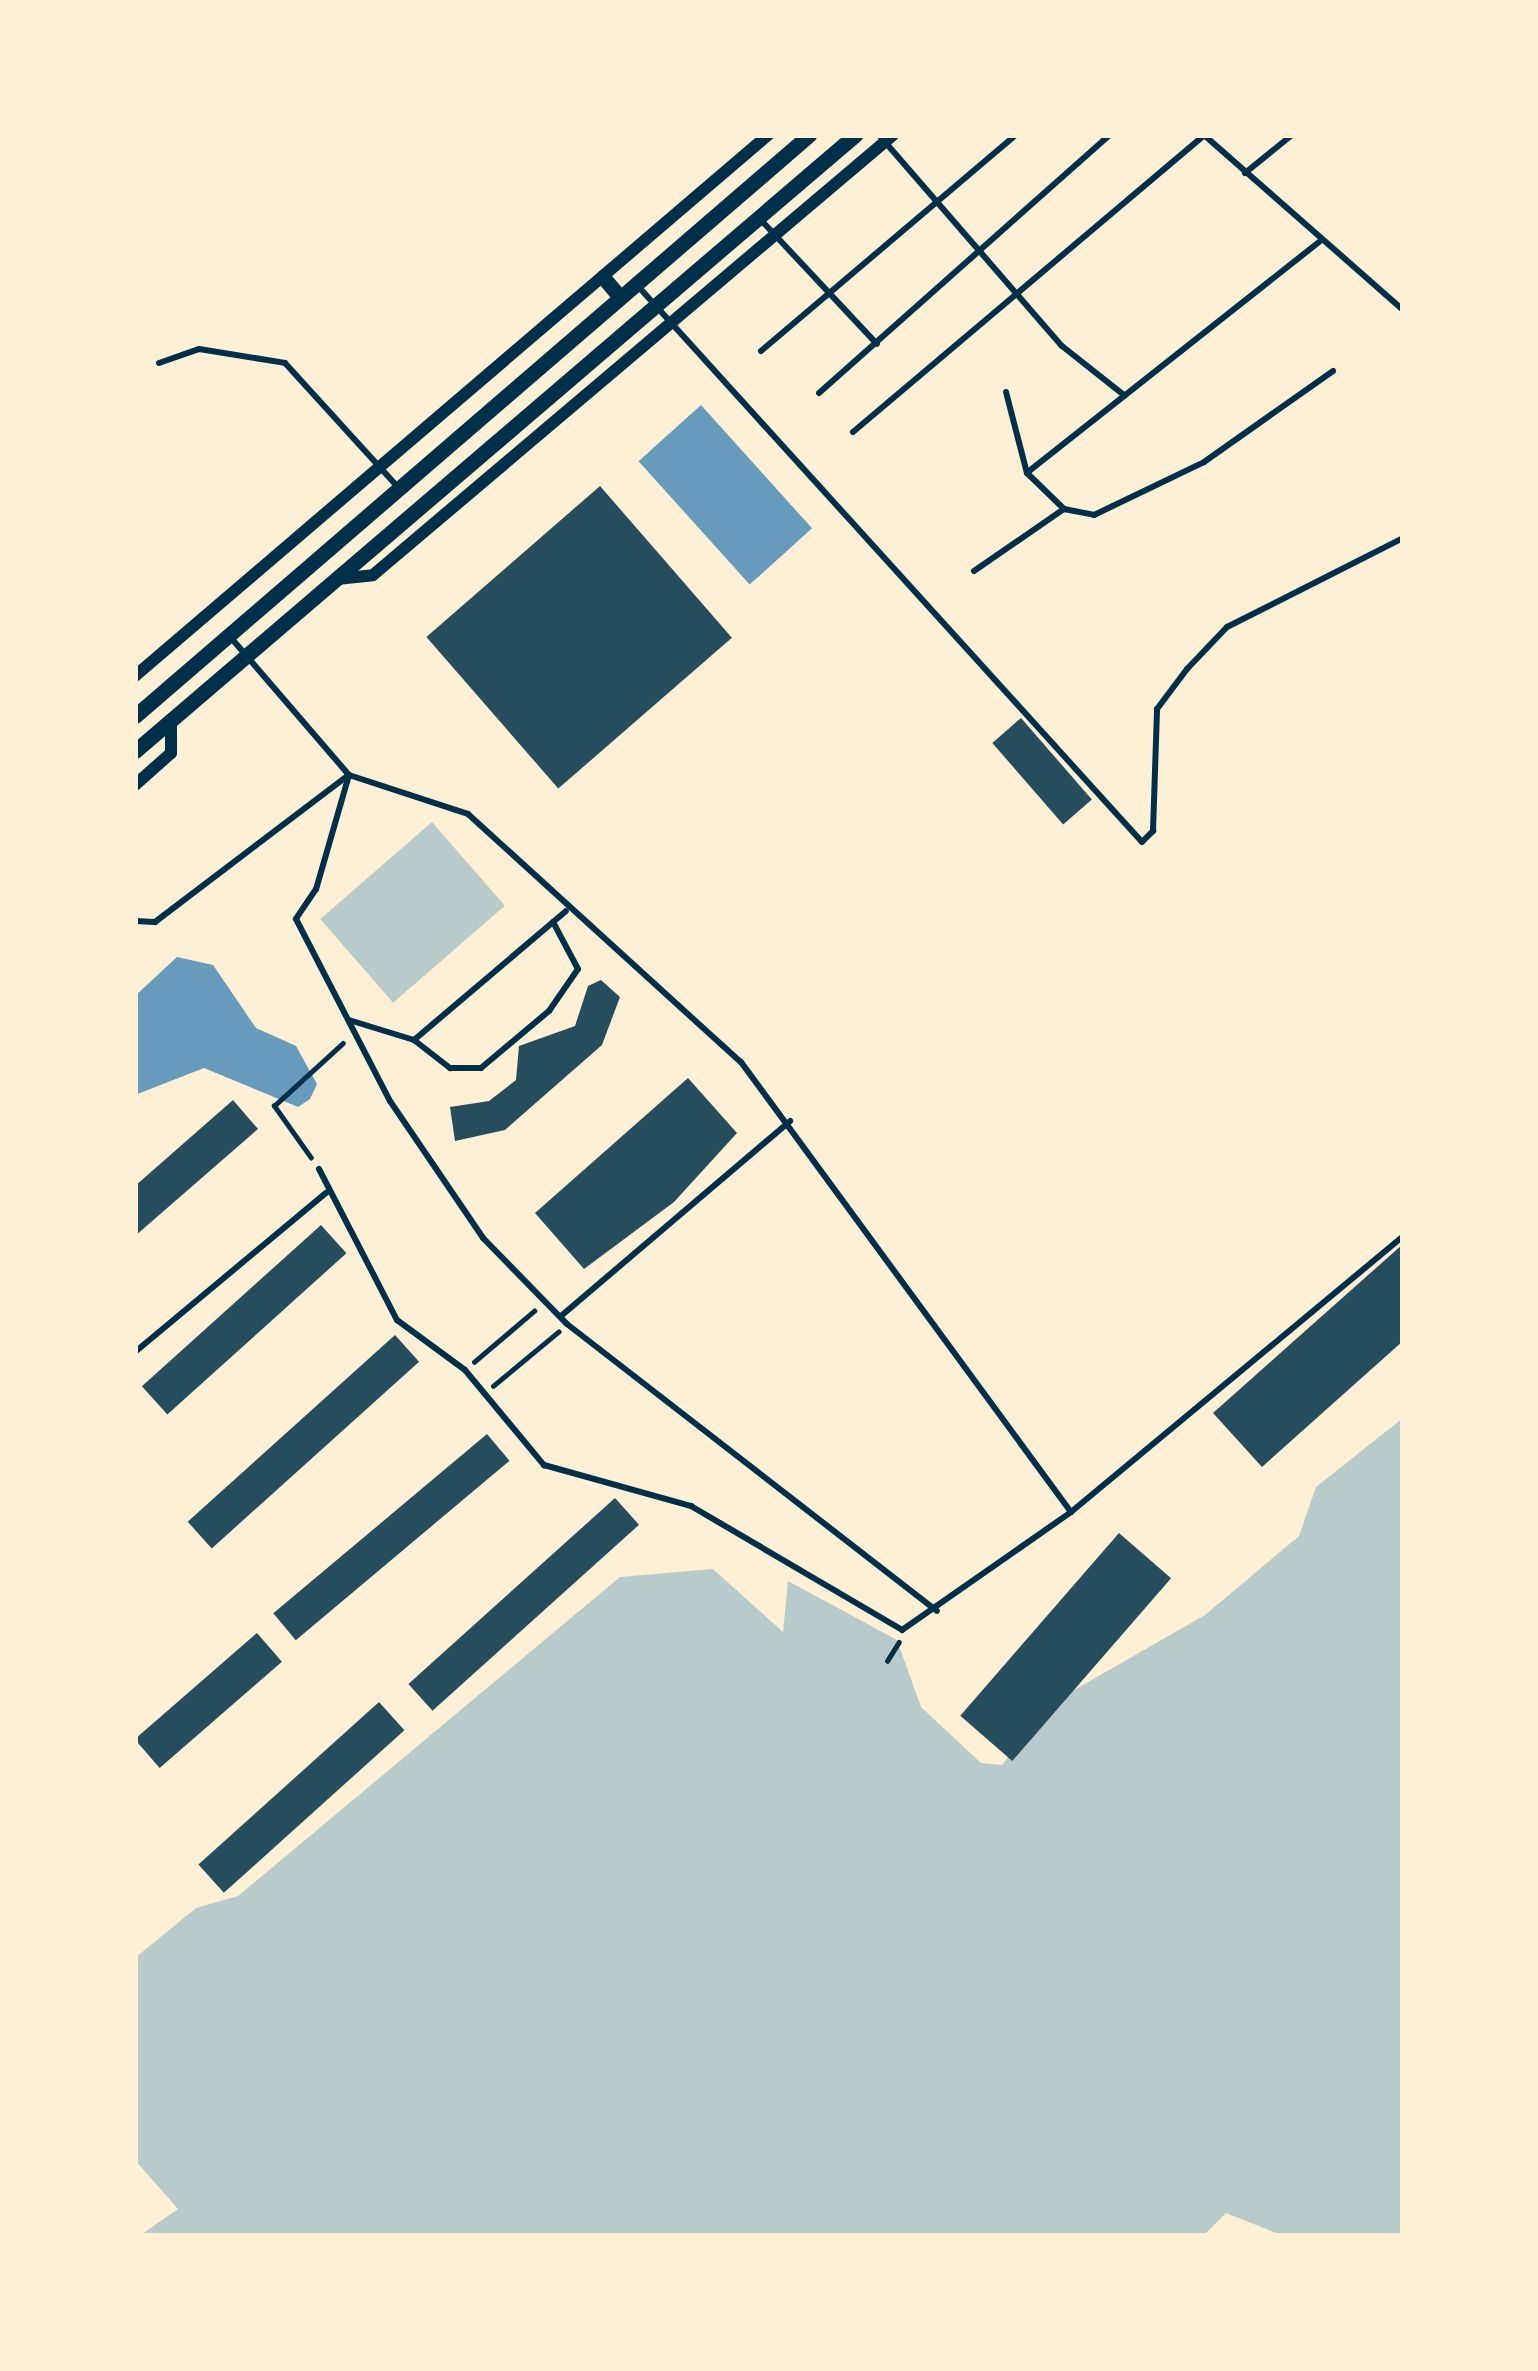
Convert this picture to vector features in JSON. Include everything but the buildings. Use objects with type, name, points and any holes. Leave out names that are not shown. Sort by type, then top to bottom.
[{"type":"street","points":[[135,676],[768,135]]},
{"type":"street","points":[[135,752],[654,302],[855,135]]},
{"type":"street","points":[[135,716],[804,136]]},
{"type":"street","points":[[336,579],[373,575],[886,137]]},
{"type":"street","points":[[603,277],[618,295]]},
{"type":"street","points":[[448,443],[467,464]]},
{"type":"street","points":[[135,784],[171,753],[171,721]]},
{"type":"lane","points":[[761,351],[1016,135]]},
{"type":"lane","points":[[819,393],[1110,135]]},
{"type":"lane","points":[[853,432],[1204,135],[1319,242],[1403,310]]},
{"type":"lane","points":[[1245,173],[1292,135]]},
{"type":"lane","points":[[886,137],[1016,292],[1125,396]]},
{"type":"lane","points":[[758,216],[877,344]]},
{"type":"lane","points":[[1027,473],[1319,242]]},
{"type":"lane","points":[[633,281],[1142,842],[1153,831],[1157,709],[1187,669],[1227,627],[1403,538]]},
{"type":"lane","points":[[159,363],[200,349],[285,363],[398,487]]},
{"type":"lane","points":[[1006,392],[1027,473],[1064,508],[1094,514],[1204,462],[1333,371]]},
{"type":"lane","points":[[974,571],[1064,508]]},
{"type":"lane","points":[[230,635],[349,775],[468,814],[566,911],[631,957],[790,1121],[1071,1512]]},
{"type":"lane","points":[[135,921],[154,922],[349,775]]},
{"type":"lane","points":[[349,775],[296,920],[352,1036],[483,1238],[567,1324],[937,1611]]},
{"type":"lane","points":[[415,1040],[566,911]]},
{"type":"lane","points":[[346,1018],[415,1040],[450,1069],[481,1068],[549,1011],[578,969],[554,922]]},
{"type":"lane","points":[[561,1316],[790,1121]]},
{"type":"lane","points":[[319,1169],[326,1193],[397,1320],[465,1370],[544,1465],[691,1506],[902,1630],[937,1611],[1071,1512],[1403,1236]]},
{"type":"lane","points":[[135,1352],[326,1193]]},
{"type":"path","points":[[319,1169],[274,1106],[352,1036]]},
{"type":"path","points":[[465,1370],[548,1300]]},
{"type":"path","points":[[484,1393],[567,1324]]},
{"type":"path","points":[[886,1661],[902,1630]]},
{"type":"shaded area","points":[[432,822],[505,906],[393,1003],[320,919]]},
{"type":"shaded area","points":[[1403,1418],[1403,2236],[1284,2236],[1226,2213],[1203,2236],[139,2236],[178,2209],[135,2160],[135,1958],[196,1908],[238,1896],[620,1577],[713,1569],[783,1632],[788,1581],[897,1640],[921,1707],[981,1763],[1002,1765],[1048,1705],[1205,1615],[1299,1536],[1316,1487]]},
{"type":"water","points":[[701,405],[812,528],[750,585],[639,461]]},
{"type":"water","points":[[177,957],[213,965],[256,1028],[296,1046],[317,1084],[310,1099],[298,1107],[204,1068],[135,1095],[135,996]]}]
